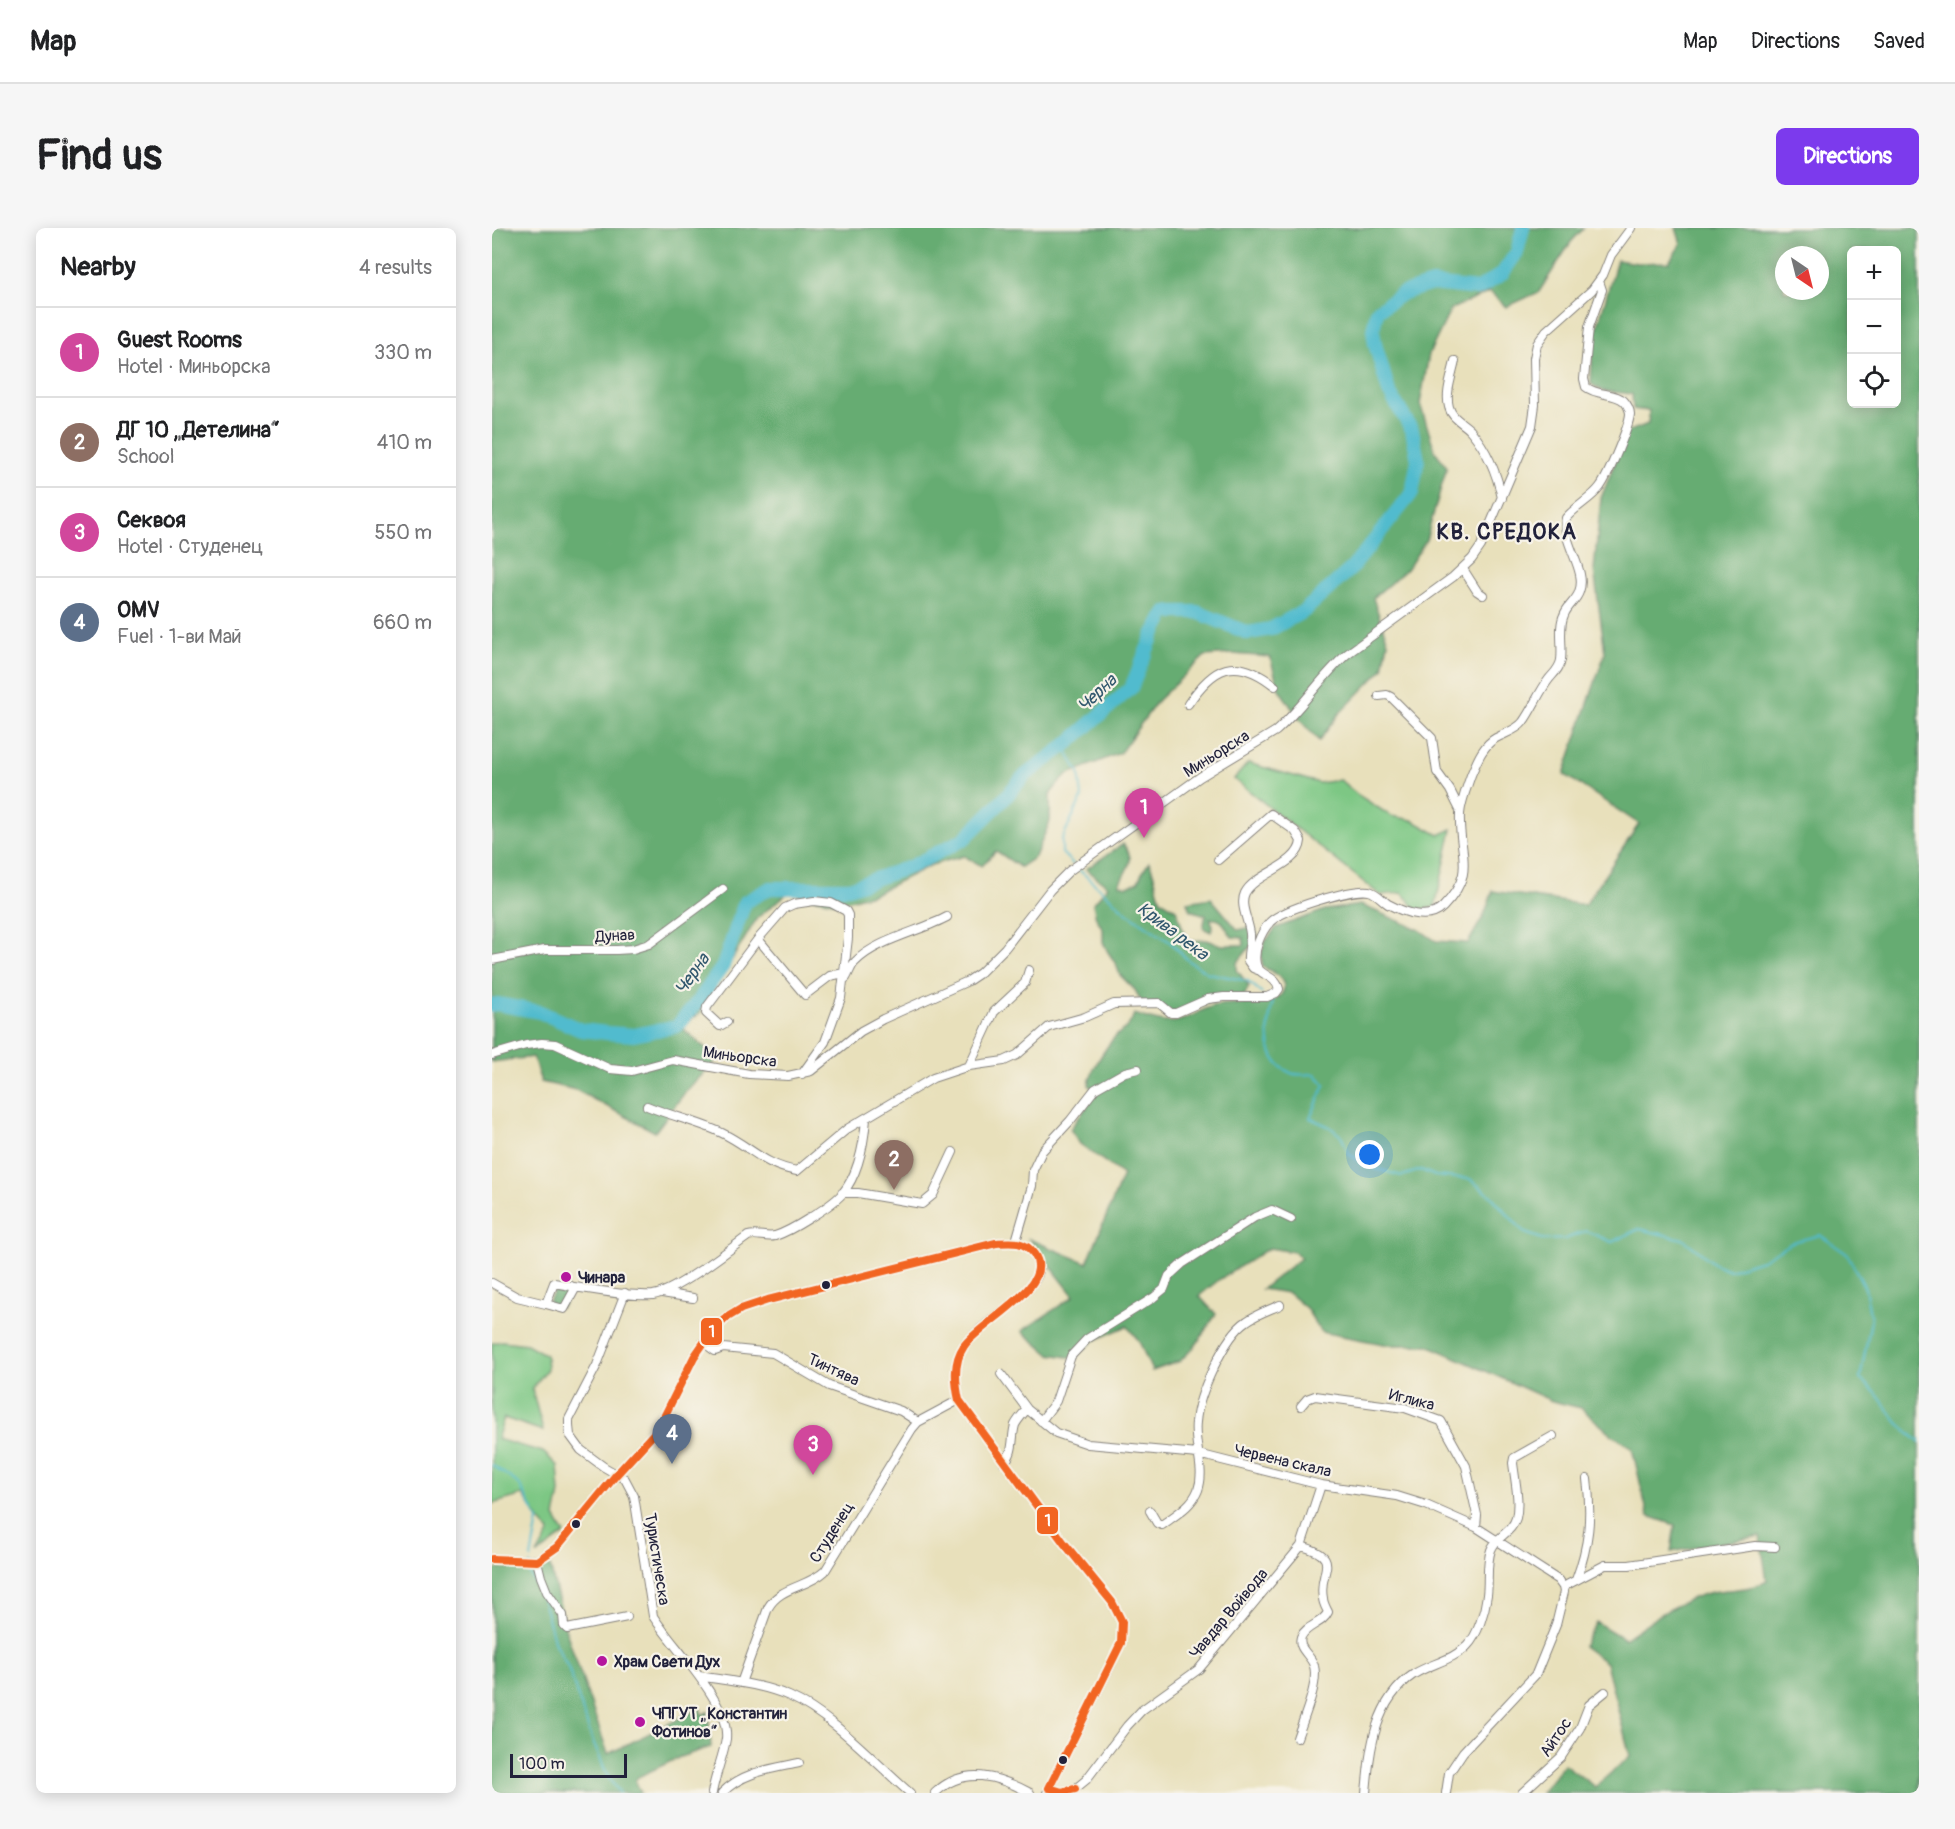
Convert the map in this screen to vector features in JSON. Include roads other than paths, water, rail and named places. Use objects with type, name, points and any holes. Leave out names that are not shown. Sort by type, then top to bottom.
[{"type":"street","name":"Миньорска","points":[[492,1055],[526,1045],[555,1044],[610,1069],[632,1071],[673,1060],[749,1074],[788,1076],[802,1074],[818,1066],[861,1031],[968,981],[980,973],[1005,948],[1050,890],[1069,871],[1200,777],[1276,730],[1286,722],[1347,654],[1463,569],[1481,546],[1532,426],[1535,405],[1534,358],[1537,344],[1546,331],[1592,290],[1599,281],[1611,255],[1631,228]]},
{"type":"street","points":[[1260,971],[1255,962],[1256,949],[1265,928],[1272,920],[1313,903],[1344,894],[1368,891],[1404,911],[1420,914],[1437,913],[1460,887],[1466,864],[1460,812],[1471,775],[1485,747],[1495,738],[1523,723],[1534,702],[1561,663],[1564,615],[1580,591],[1575,559],[1564,532],[1566,518],[1605,480],[1630,414],[1623,400],[1593,392],[1586,387],[1584,379],[1589,327],[1602,290],[1599,281]]},
{"type":"street","points":[[1455,361],[1448,391],[1450,412],[1472,432],[1483,449],[1497,477],[1502,498]]},
{"type":"street","points":[[1463,569],[1477,591],[1483,595]]},
{"type":"street","points":[[1188,704],[1202,683],[1211,675],[1228,668],[1256,674],[1275,686]]},
{"type":"street","points":[[1379,696],[1387,694],[1391,697],[1432,738],[1437,772],[1450,790],[1460,812]]},
{"type":"street","points":[[647,1106],[722,1133],[773,1165],[797,1171],[836,1138],[933,1078],[969,1066],[1004,1061],[1017,1055],[1048,1027],[1085,1017],[1114,1004],[1159,1003],[1171,1013],[1182,1011],[1209,999],[1273,996],[1279,989],[1275,980],[1253,968],[1248,961],[1250,932],[1244,896],[1250,886],[1290,859],[1300,848],[1301,841],[1295,831],[1271,814],[1218,860]]},
{"type":"street","name":"Дунав","points":[[492,960],[545,950],[617,950],[649,945],[723,889]]},
{"type":"street","points":[[727,1022],[720,1026],[706,1013],[707,1007],[758,939],[785,908],[814,901],[831,903],[846,910],[848,915],[843,985],[837,1013],[825,1042],[802,1074]]},
{"type":"street","points":[[843,985],[852,966],[860,958],[898,936],[947,917]]},
{"type":"street","points":[[758,939],[806,995],[830,976],[844,973]]},
{"type":"street","points":[[969,1066],[994,1012],[1025,983],[1029,970]]},
{"type":"street","points":[[1016,1241],[1032,1186],[1033,1170],[1042,1151],[1095,1089],[1125,1072],[1138,1069]]},
{"type":"street","points":[[546,1304],[555,1283],[625,1293],[652,1295],[662,1293],[748,1236],[754,1234],[763,1238],[785,1232],[814,1215],[842,1193],[854,1172],[862,1150],[866,1119]]},
{"type":"street","points":[[842,1193],[858,1193],[922,1204],[933,1195],[953,1152]]},
{"type":"street","points":[[1041,1421],[1056,1401],[1071,1356],[1087,1339],[1153,1298],[1164,1289],[1170,1276],[1182,1264],[1255,1217],[1272,1210],[1291,1219]]},
{"type":"street","points":[[492,1559],[537,1562],[557,1547],[616,1475],[658,1429],[703,1342],[726,1318],[768,1300],[996,1243],[1016,1241],[1024,1243],[1030,1248],[1038,1263],[1039,1272],[1033,1283],[1018,1298],[977,1331],[964,1346],[957,1361],[955,1379],[959,1400],[1064,1543],[1112,1602],[1122,1622],[1121,1642],[1111,1665],[1047,1793]]},
{"type":"street","points":[[492,1283],[517,1297],[564,1309],[574,1287]]},
{"type":"street","name":"Туристическа","points":[[625,1293],[597,1365],[569,1419],[570,1435],[581,1450],[625,1479],[634,1496],[653,1616],[699,1676],[724,1722],[726,1737],[711,1793]]},
{"type":"street","points":[[662,1293],[693,1298]]},
{"type":"street","points":[[1150,1511],[1157,1523],[1162,1525],[1193,1502],[1199,1489],[1201,1461],[1198,1454],[1196,1422],[1210,1373],[1232,1335],[1246,1321],[1280,1305]]},
{"type":"street","name":"Тинтява","points":[[703,1342],[715,1351],[723,1348],[773,1353],[829,1386],[901,1411],[918,1422]]},
{"type":"street","name":"Червена скала","points":[[1001,1374],[1027,1409],[1056,1433],[1088,1444],[1198,1454],[1321,1485],[1397,1496],[1426,1504],[1476,1527],[1558,1580],[1563,1587]]},
{"type":"street","name":"Иглика","points":[[1301,1406],[1307,1399],[1315,1396],[1405,1408],[1437,1418],[1446,1428],[1466,1466],[1477,1515],[1476,1527]]},
{"type":"street","name":"Студенец","points":[[741,1683],[773,1599],[779,1593],[817,1579],[825,1571],[862,1507],[918,1422],[959,1400]]},
{"type":"street","points":[[1004,1463],[1011,1452],[1018,1419],[1027,1409]]},
{"type":"street","points":[[1366,1793],[1369,1760],[1383,1706],[1401,1685],[1415,1674],[1468,1645],[1483,1612],[1487,1595],[1489,1556],[1496,1540],[1512,1527],[1516,1519],[1514,1458],[1553,1436]]},
{"type":"street","points":[[1576,1580],[1587,1546],[1590,1504],[1587,1479]]},
{"type":"street","name":"Чавдар Войвода","points":[[1075,1789],[1086,1780],[1142,1710],[1199,1669],[1301,1546],[1321,1485]]},
{"type":"street","points":[[1297,1738],[1313,1693],[1314,1666],[1301,1646],[1301,1637],[1308,1629],[1325,1619],[1328,1612],[1322,1597],[1325,1558],[1318,1551],[1301,1546]]},
{"type":"street","points":[[1446,1793],[1449,1773],[1463,1752],[1536,1674],[1556,1625],[1564,1592],[1563,1587],[1605,1565],[1629,1564],[1755,1546],[1775,1547]]},
{"type":"street","points":[[537,1562],[547,1592],[563,1615],[566,1628],[627,1617]]},
{"type":"street","points":[[699,1676],[741,1683],[788,1696],[815,1712],[910,1793]]},
{"type":"street","name":"Айтос","points":[[1522,1793],[1561,1757],[1580,1728],[1589,1705],[1605,1692]]},
{"type":"street","points":[[722,1793],[738,1780],[758,1771],[799,1763]]},
{"type":"street","points":[[935,1793],[958,1779],[981,1775],[1009,1782],[1030,1793]]},
{"type":"waterway","name":"Черна","points":[[492,1005],[540,1012],[581,1030],[607,1033],[634,1035],[677,1026],[723,966],[745,902],[770,888],[849,888],[912,866],[964,839],[1023,777],[1066,745],[1131,688],[1153,635],[1166,612],[1197,612],[1248,633],[1271,629],[1304,611],[1352,568],[1412,493],[1418,460],[1412,430],[1389,392],[1375,344],[1373,330],[1377,311],[1403,293],[1432,284],[1478,289],[1502,274],[1517,252],[1523,228]]},
{"type":"waterway","name":"Крива река","points":[[1066,745],[1066,751],[1079,772],[1082,797],[1062,839],[1062,853],[1073,864]]},
{"type":"waterway","name":"Крива река","points":[[1077,868],[1126,912],[1170,942],[1190,962],[1208,973],[1248,981],[1262,993]]},
{"type":"waterway","name":"Крива река","points":[[1269,999],[1273,1001],[1268,1031],[1269,1042],[1275,1060],[1293,1074],[1315,1074],[1325,1085],[1310,1118],[1330,1127],[1341,1136],[1350,1155],[1373,1168],[1402,1176],[1421,1170],[1435,1176],[1470,1179],[1490,1195],[1525,1233],[1545,1240],[1565,1239],[1586,1231],[1612,1242],[1639,1229],[1683,1239],[1715,1264],[1729,1270],[1762,1260],[1793,1242],[1820,1235],[1847,1254],[1865,1288],[1871,1320],[1860,1379],[1876,1393],[1898,1423],[1919,1442]]},
{"type":"waterway","points":[[492,1465],[519,1484],[538,1520],[531,1558]]},
{"type":"waterway","points":[[530,1564],[530,1575],[541,1593],[555,1644],[568,1667],[592,1739],[609,1779],[620,1793]]},
{"type":"place","name":"Guest Rooms","points":[[1144,838]]},
{"type":"place","name":"ДГ 10 „Детелина“","points":[[894,1190]]},
{"type":"place","name":"Чинара","points":[[566,1277]]},
{"type":"place","name":"OMV","points":[[672,1464]]},
{"type":"place","name":"Секвоя","points":[[813,1475]]},
{"type":"place","name":"Храм Свети Дух","points":[[602,1661]]},
{"type":"place","name":"ЧПГУТ „Константин Фотинов“","points":[[640,1722]]},
{"type":"district","name":"КВ. СРЕДОКА","points":[[1507,531]]}]
